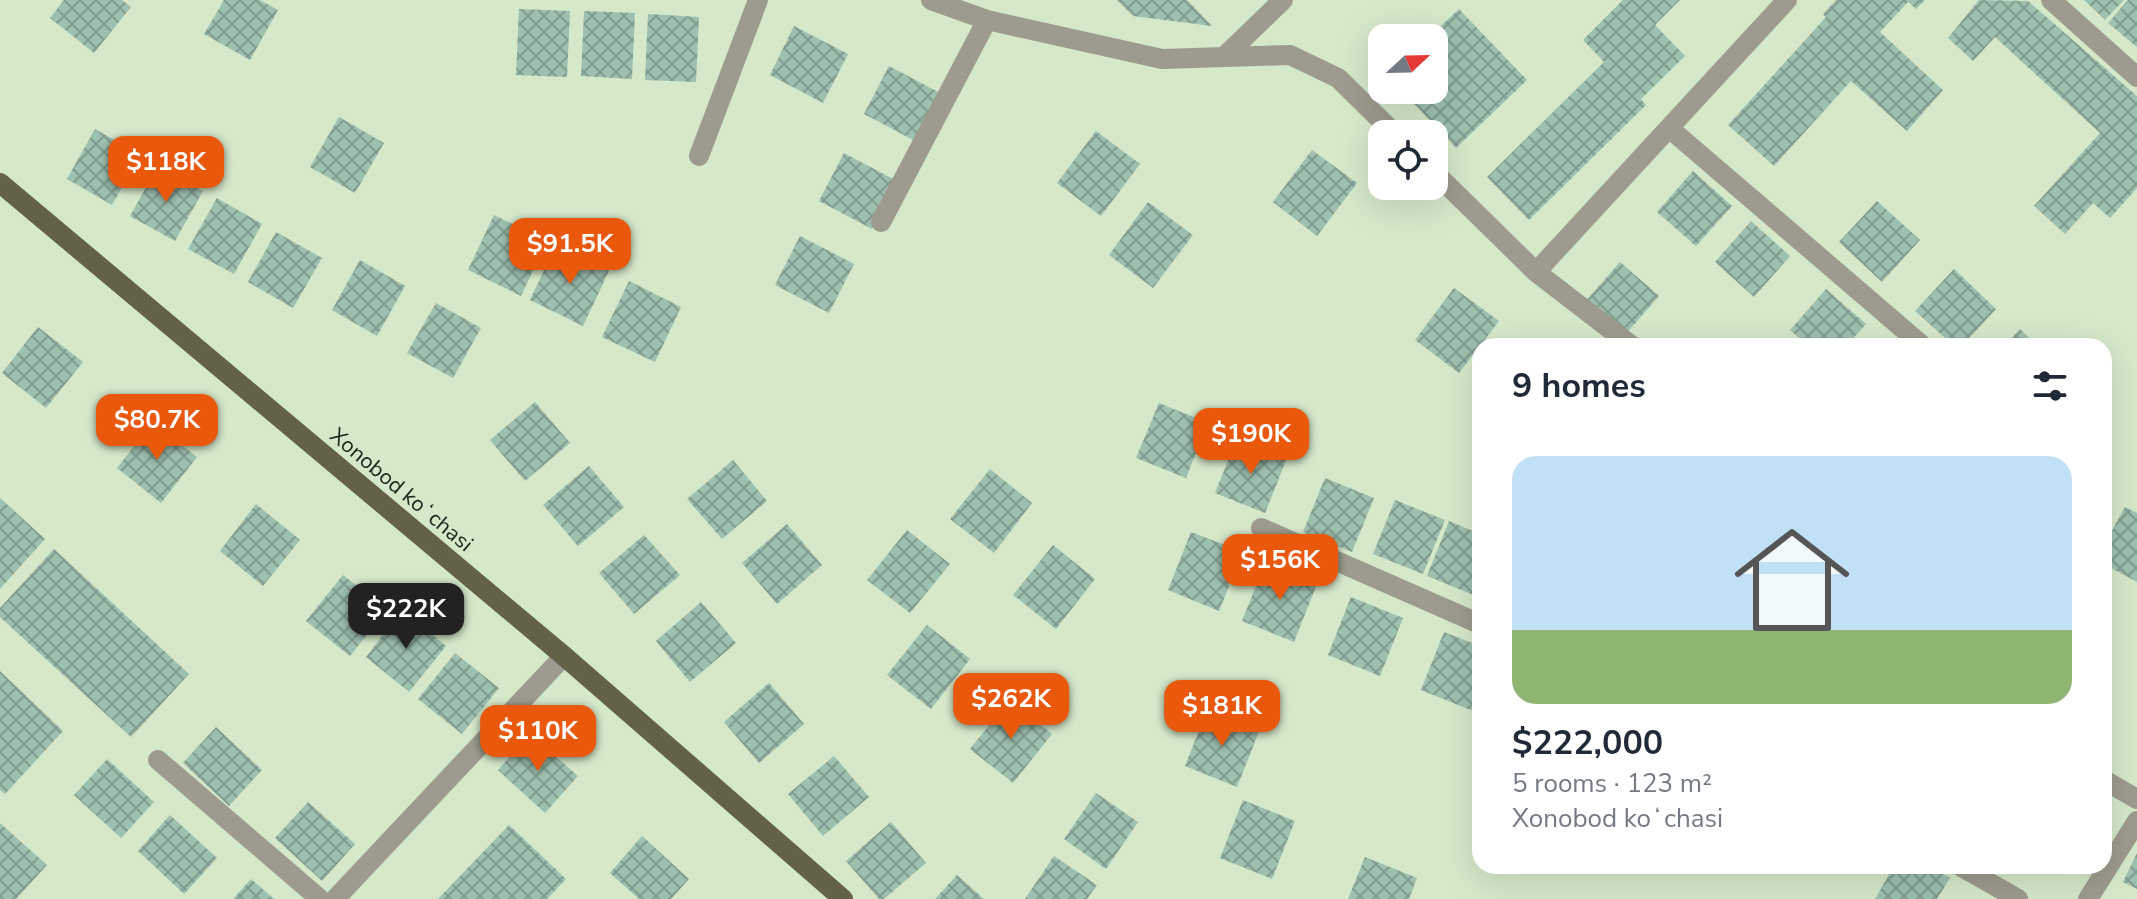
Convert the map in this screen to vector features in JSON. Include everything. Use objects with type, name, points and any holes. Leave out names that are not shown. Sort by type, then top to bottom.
[{"type":"main road","name":"Xonobod koʻchasi","points":[[0,183],[564,656],[843,899]]},
{"type":"street","points":[[699,156],[758,0]]},
{"type":"street","points":[[931,0],[987,20],[1162,59],[1290,55],[1338,78],[1381,120]]},
{"type":"street","points":[[1226,55],[1283,0]]},
{"type":"street","points":[[1536,272],[1787,0]]},
{"type":"street","points":[[2051,0],[2137,77]]},
{"type":"street","points":[[881,222],[987,20]]},
{"type":"street","points":[[1669,128],[1914,338]]},
{"type":"street","points":[[1448,186],[1536,272],[1622,338]]},
{"type":"street","points":[[1261,528],[1472,620]]},
{"type":"street","points":[[335,899],[564,656]]},
{"type":"street","points":[[158,760],[320,899]]},
{"type":"street","points":[[2112,785],[2137,799]]},
{"type":"street","points":[[2112,861],[2137,821]]},
{"type":"street","points":[[1974,874],[2018,899]]},
{"type":"street","points":[[2088,899],[2104,874]]},
{"type":"building","points":[[64,0],[122,0],[131,7],[94,53],[50,18]]},
{"type":"building","points":[[224,0],[260,0],[278,10],[250,60],[204,34]]},
{"type":"building","points":[[1117,0],[1187,0],[1212,26],[1133,16]]},
{"type":"building","points":[[1623,0],[1680,0],[1655,25],[1685,56],[1641,99],[1646,105],[1529,220],[1487,177],[1604,62],[1583,40]]},
{"type":"building","points":[[1836,0],[1925,0],[1916,9],[1908,2],[1880,32],[1943,90],[1907,131],[1851,81],[1774,166],[1728,125],[1826,17],[1823,14]]},
{"type":"building","points":[[1979,0],[2028,1],[2137,96],[2137,188],[2110,218],[2093,203],[2065,234],[2034,206],[2100,133],[1995,37],[1973,61],[1948,38]]},
{"type":"building","points":[[2084,0],[2124,0],[2105,20]]},
{"type":"building","points":[[2128,0],[2137,0],[2137,47],[2108,23]]},
{"type":"building","points":[[519,9],[570,11],[567,77],[516,75]]},
{"type":"building","points":[[1459,9],[1527,80],[1456,148],[1448,140],[1448,120],[1429,120],[1414,104],[1448,104],[1448,24],[1443,24]]},
{"type":"building","points":[[584,11],[635,13],[632,79],[581,76]]},
{"type":"building","points":[[648,14],[699,17],[696,82],[645,80]]},
{"type":"building","points":[[794,26],[848,54],[823,103],[770,75]]},
{"type":"building","points":[[889,66],[942,94],[917,142],[864,114]]},
{"type":"building","points":[[339,117],[384,143],[355,193],[310,167]]},
{"type":"building","points":[[95,129],[141,155],[112,205],[67,179]]},
{"type":"building","points":[[1096,131],[1140,164],[1101,216],[1057,183]]},
{"type":"building","points":[[1312,150],[1357,183],[1317,236],[1273,202]]},
{"type":"building","points":[[844,153],[897,181],[872,229],[819,201]]},
{"type":"building","points":[[158,166],[203,191],[175,241],[130,216]]},
{"type":"building","points":[[1693,171],[1732,206],[1696,246],[1657,212]]},
{"type":"building","points":[[217,198],[262,224],[234,274],[188,249]]},
{"type":"building","points":[[1877,201],[1920,240],[1882,282],[1839,242]]},
{"type":"building","points":[[1148,202],[1193,235],[1153,288],[1109,255]]},
{"type":"building","points":[[494,215],[547,241],[521,296],[468,270]]},
{"type":"building","points":[[1751,221],[1790,256],[1754,297],[1715,262]]},
{"type":"building","points":[[276,232],[322,258],[293,308],[248,282]]},
{"type":"building","points":[[800,236],[854,264],[829,313],[775,285]]},
{"type":"building","points":[[556,245],[609,271],[583,326],[530,300]]},
{"type":"building","points":[[360,260],[405,286],[377,336],[332,310]]},
{"type":"building","points":[[1620,262],[1659,296],[1623,337],[1584,303]]},
{"type":"building","points":[[1954,269],[1996,309],[1969,338],[1945,338],[1915,311]]},
{"type":"building","points":[[629,281],[681,307],[655,362],[602,337]]},
{"type":"building","points":[[1454,288],[1499,321],[1486,338],[1472,338],[1472,356],[1459,373],[1415,340]]},
{"type":"building","points":[[1826,289],[1866,324],[1853,338],[1799,338],[1790,330]]},
{"type":"building","points":[[436,303],[481,328],[453,378],[407,353]]},
{"type":"building","points":[[38,327],[83,362],[46,408],[2,373]]},
{"type":"building","points":[[2020,329],[2030,338],[2012,338]]},
{"type":"building","points":[[535,402],[570,443],[525,481],[490,440]]},
{"type":"building","points":[[1159,403],[1208,423],[1186,478],[1136,458]]},
{"type":"building","points":[[153,422],[197,457],[161,503],[117,468]]},
{"type":"building","points":[[1237,438],[1287,458],[1265,513],[1215,493]]},
{"type":"building","points":[[733,460],[767,501],[722,539],[687,499]]},
{"type":"building","points":[[589,466],[624,507],[578,546],[543,505]]},
{"type":"building","points":[[990,469],[1032,503],[994,553],[950,519]]},
{"type":"building","points":[[1325,478],[1374,498],[1352,552],[1303,532]]},
{"type":"building","points":[[0,498],[45,539],[0,589]]},
{"type":"building","points":[[1395,500],[1445,520],[1423,574],[1373,554]]},
{"type":"building","points":[[256,504],[300,540],[263,586],[220,551]]},
{"type":"building","points":[[2125,507],[2137,513],[2137,582],[2112,568],[2112,531]]},
{"type":"building","points":[[1449,521],[1472,531],[1472,594],[1427,576]]},
{"type":"building","points":[[787,524],[822,565],[777,604],[742,563]]},
{"type":"building","points":[[907,530],[950,564],[910,613],[867,580]]},
{"type":"building","points":[[1191,532],[1243,552],[1219,611],[1168,590]]},
{"type":"building","points":[[644,535],[680,575],[634,614],[599,573]]},
{"type":"building","points":[[1053,545],[1095,579],[1056,629],[1013,595]]},
{"type":"building","points":[[54,549],[189,674],[131,737],[0,617],[0,608]]},
{"type":"building","points":[[1265,563],[1317,584],[1294,642],[1242,621]]},
{"type":"building","points":[[343,575],[387,610],[350,656],[306,621]]},
{"type":"building","points":[[1351,597],[1403,618],[1380,676],[1328,655]]},
{"type":"building","points":[[701,602],[736,643],[690,682],[656,641]]},
{"type":"building","points":[[402,610],[446,646],[409,692],[366,657]]},
{"type":"building","points":[[927,625],[970,659],[931,709],[887,675]]},
{"type":"building","points":[[1444,632],[1472,643],[1472,711],[1421,690]]},
{"type":"building","points":[[455,653],[499,688],[462,734],[418,699]]},
{"type":"building","points":[[0,671],[63,731],[5,794],[0,790]]},
{"type":"building","points":[[769,683],[804,724],[759,763],[724,722]]},
{"type":"building","points":[[1010,699],[1052,734],[1013,783],[970,749]]},
{"type":"building","points":[[1208,708],[1260,729],[1237,787],[1185,766]]},
{"type":"building","points":[[216,727],[262,770],[229,806],[183,763]]},
{"type":"building","points":[[530,734],[578,776],[545,813],[498,770]]},
{"type":"building","points":[[834,756],[869,797],[823,836],[788,794]]},
{"type":"building","points":[[107,759],[154,802],[121,838],[74,795]]},
{"type":"building","points":[[1096,793],[1138,822],[1106,869],[1064,839]]},
{"type":"building","points":[[1243,800],[1295,821],[1272,879],[1220,858]]},
{"type":"building","points":[[308,802],[355,844],[322,881],[275,838]]},
{"type":"building","points":[[170,815],[217,858],[184,894],[138,851]]},
{"type":"building","points":[[891,822],[926,863],[884,899],[879,899],[846,861]]},
{"type":"building","points":[[0,823],[47,865],[16,899],[0,899]]},
{"type":"building","points":[[509,825],[566,879],[547,899],[438,899]]},
{"type":"building","points":[[642,836],[689,879],[671,899],[639,899],[610,873]]},
{"type":"building","points":[[2137,853],[2137,889],[2123,882]]},
{"type":"building","points":[[1054,856],[1097,885],[1087,899],[1025,899]]},
{"type":"building","points":[[1365,857],[1417,878],[1409,899],[1348,899]]},
{"type":"building","points":[[1889,874],[1943,874],[1950,878],[1937,899],[1875,899]]},
{"type":"building","points":[[957,875],[984,899],[935,899]]},
{"type":"building","points":[[251,879],[274,899],[233,899]]}]
